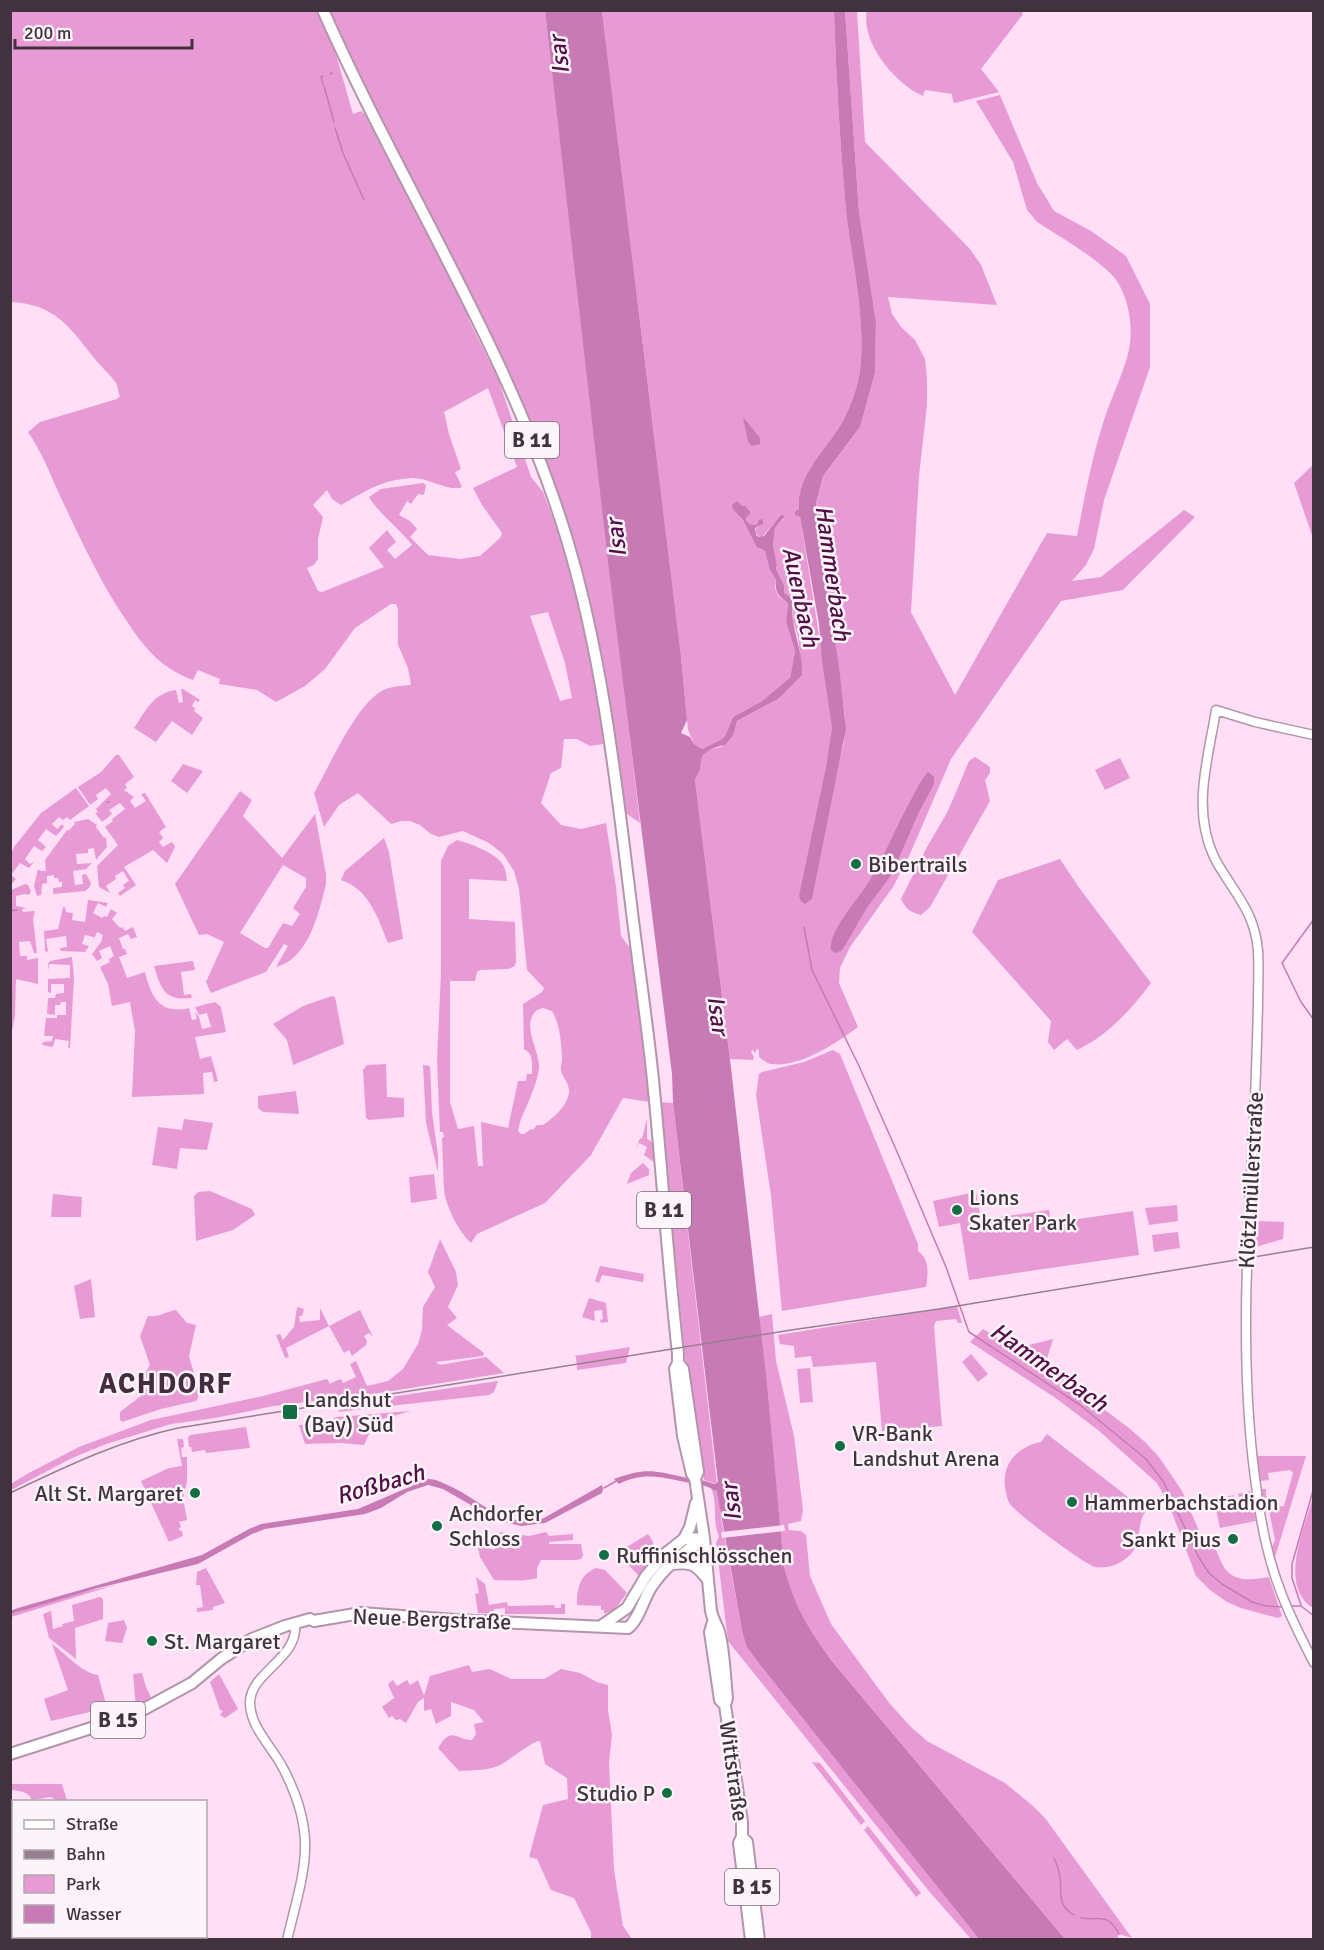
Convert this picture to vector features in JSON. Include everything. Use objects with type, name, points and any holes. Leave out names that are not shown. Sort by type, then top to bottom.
[{"type":"main road","name":"B 11","points":[[323,10],[368,107],[447,261],[524,421],[567,541],[587,612],[602,687],[645,1014],[678,1363],[683,1369],[698,1472],[695,1478],[704,1538]]},
{"type":"main road","points":[[601,1626],[621,1614],[652,1567],[684,1539],[690,1527],[698,1496]]},
{"type":"main road","points":[[684,1539],[704,1538]]},
{"type":"main road","points":[[628,1628],[635,1621],[650,1589],[670,1564],[704,1538]]},
{"type":"main road","name":"Wittstraße","points":[[704,1538],[713,1622],[710,1633],[720,1700],[725,1705],[742,1837],[739,1843],[751,1940]]},
{"type":"main road","points":[[670,1564],[686,1562],[694,1565],[708,1580]]},
{"type":"main road","points":[[628,1628],[637,1591]]},
{"type":"main road","name":"Neue Bergstraße","points":[[296,1627],[312,1625],[314,1621],[361,1613],[628,1628]]},
{"type":"main road","name":"B 15","points":[[10,1754],[135,1714],[192,1683],[221,1659],[239,1649],[296,1627]]},
{"type":"main road","name":"Wittstraße","points":[[742,1837],[747,1842],[759,1940]]},
{"type":"street","name":"Klötzlmüllerstraße","points":[[1312,1659],[1278,1586],[1262,1526],[1247,1390],[1245,1328],[1257,1054],[1258,952],[1250,915],[1215,858],[1203,822],[1202,795],[1216,710],[1314,735]]},
{"type":"street","points":[[288,1940],[304,1870],[306,1830],[292,1787],[273,1750],[255,1725],[250,1703],[252,1694],[261,1679],[292,1644],[296,1627]]},
{"type":"green space","points":[[867,10],[1021,10],[1023,14],[981,69],[999,92],[955,103],[952,94],[925,90],[923,96],[892,72],[882,61],[869,36],[866,23]]},
{"type":"green space","points":[[10,11],[319,11],[335,51],[353,114],[361,111],[367,116],[468,313],[469,320],[499,381],[531,477],[543,492],[562,542],[593,662],[605,735],[603,744],[590,746],[577,739],[564,739],[561,768],[551,773],[541,803],[561,825],[581,829],[606,823],[621,936],[633,952],[650,1102],[623,1098],[591,1155],[545,1203],[477,1234],[471,1243],[454,1219],[444,1190],[442,1138],[444,1137],[443,1132],[440,1132],[437,1060],[441,972],[441,861],[448,846],[457,840],[481,848],[497,858],[506,871],[507,881],[469,879],[469,919],[515,922],[515,966],[508,969],[480,970],[477,972],[475,981],[450,981],[450,1102],[458,1129],[474,1126],[478,1166],[483,1166],[481,1122],[508,1128],[518,1081],[526,1081],[527,1074],[532,1074],[531,1056],[524,1049],[523,1004],[542,992],[544,988],[527,970],[519,889],[514,871],[503,854],[489,843],[463,831],[439,837],[410,821],[391,824],[358,793],[339,805],[324,827],[314,793],[352,724],[370,700],[387,689],[411,685],[408,668],[398,645],[396,604],[391,604],[355,628],[325,669],[305,686],[276,702],[257,690],[219,684],[220,679],[198,670],[193,680],[163,663],[140,640],[108,591],[28,432],[40,422],[117,399],[120,396],[117,384],[77,336],[50,312],[39,307],[11,302]],"holes":[[[488,388],[517,467],[473,488],[502,533],[500,538],[480,556],[460,559],[428,555],[410,537],[417,529],[410,521],[399,515],[407,501],[411,504],[418,494],[424,495],[426,485],[423,483],[381,489],[369,497],[412,545],[395,559],[387,550],[396,542],[387,530],[369,548],[384,567],[322,592],[318,591],[307,568],[314,565],[318,559],[318,539],[323,517],[313,505],[327,490],[332,499],[341,505],[374,487],[401,479],[418,478],[452,488],[462,487],[455,472],[461,469],[444,412]],[[548,612],[565,663],[572,698],[560,701],[530,616]],[[543,1008],[552,1011],[557,1021],[561,1044],[561,1071],[569,1093],[564,1105],[554,1116],[543,1125],[537,1125],[533,1130],[521,1134],[518,1131],[520,1122],[534,1089],[539,1068],[530,1030],[532,1016],[537,1010]]]},
{"type":"green space","points":[[324,11],[545,11],[640,823],[624,812],[607,687],[591,611],[545,463]]},
{"type":"green space","points":[[602,11],[834,11],[838,111],[846,211],[860,311],[860,370],[847,413],[806,475],[799,498],[799,510],[795,512],[801,522],[831,710],[832,727],[825,772],[833,790],[844,742],[845,717],[816,503],[823,476],[860,427],[875,373],[876,322],[859,212],[845,11],[857,11],[865,142],[970,249],[981,265],[997,305],[888,297],[892,314],[901,327],[915,340],[925,359],[927,379],[911,612],[955,695],[1047,533],[1077,536],[1096,446],[1129,351],[1131,335],[1130,316],[1122,289],[1112,275],[1096,261],[1037,222],[1027,210],[1013,162],[976,101],[1000,95],[1037,183],[1054,211],[1091,231],[1126,256],[1150,304],[1150,367],[1104,500],[1094,549],[1086,565],[1072,581],[1101,577],[1184,510],[1195,517],[1123,590],[1061,601],[951,759],[910,854],[893,887],[850,947],[840,968],[839,983],[858,1027],[817,1053],[782,1064],[766,1062],[759,1057],[757,1049],[755,1053],[753,1050],[751,1052],[753,1060],[730,1059],[695,780],[700,770],[702,756],[711,749],[721,747],[737,721],[778,699],[802,671],[792,603],[784,593],[784,585],[776,569],[773,545],[775,528],[784,518],[779,518],[761,538],[755,533],[760,524],[757,522],[756,525],[752,525],[746,521],[751,513],[746,506],[739,515],[759,548],[765,551],[776,579],[775,588],[778,596],[788,604],[786,622],[795,651],[790,679],[762,701],[733,717],[721,741],[702,749],[694,744],[688,730],[681,656]]},
{"type":"green space","points":[[1313,465],[1313,538],[1294,483]]},
{"type":"green space","points":[[181,689],[200,700],[198,702],[195,700],[192,706],[195,708],[194,711],[203,718],[192,735],[172,721],[156,742],[134,728],[150,704],[161,695],[176,690],[179,703],[183,702]]},
{"type":"green space","points":[[116,755],[119,755],[134,777],[125,784],[127,788],[124,790],[134,797],[130,801],[135,808],[146,801],[141,794],[145,793],[166,827],[159,832],[163,838],[159,842],[163,847],[172,842],[175,847],[167,863],[153,850],[124,867],[136,885],[120,896],[118,893],[129,881],[123,871],[106,886],[110,893],[99,887],[97,866],[118,845],[105,827],[125,809],[120,803],[109,810],[112,814],[102,822],[95,813],[98,812],[96,809],[111,794],[106,788],[96,795],[98,799],[90,805],[78,787],[101,772]]},
{"type":"green space","points":[[975,757],[990,767],[990,773],[985,780],[990,801],[930,907],[921,915],[914,913],[901,899],[948,811],[969,761]]},
{"type":"green space","points":[[1120,758],[1130,778],[1105,790],[1095,770]]},
{"type":"green space","points":[[183,764],[203,771],[187,793],[171,781]]},
{"type":"green space","points":[[76,788],[89,806],[70,820],[67,817],[63,820],[59,817],[52,824],[57,829],[62,824],[64,827],[56,836],[46,829],[38,840],[46,847],[42,851],[34,846],[25,859],[30,864],[34,862],[29,868],[20,863],[11,875],[16,879],[12,884],[10,882],[11,853],[14,847],[41,813]]},
{"type":"green space","points":[[240,791],[252,800],[243,816],[282,858],[315,814],[326,884],[311,933],[297,955],[287,962],[276,967],[288,946],[284,944],[266,972],[211,993],[206,982],[224,942],[207,934],[199,935],[175,884]],"holes":[[[283,865],[306,878],[306,887],[293,908],[300,914],[292,926],[283,923],[268,948],[240,933]]]},
{"type":"green space","points":[[88,819],[97,825],[96,827],[104,838],[106,837],[107,847],[96,860],[94,848],[88,849],[88,853],[76,854],[77,864],[92,863],[86,869],[73,871],[75,885],[83,884],[82,875],[86,874],[91,883],[89,888],[85,891],[53,894],[53,888],[62,887],[62,882],[54,878],[54,875],[47,876],[47,883],[42,884],[41,895],[37,896],[34,886],[38,869],[46,871],[45,860],[67,830],[75,824],[74,822]]},
{"type":"green space","points":[[384,838],[389,852],[403,939],[388,943],[366,897],[351,884],[341,880],[345,871]]},
{"type":"green space","points":[[1060,859],[1151,983],[1118,1021],[1099,1037],[1077,1050],[1067,1039],[1054,1050],[1048,1042],[1051,1021],[972,932],[998,880]]},
{"type":"green space","points":[[25,884],[31,891],[29,895],[16,896],[16,906],[26,908],[22,909],[23,912],[35,911],[33,919],[37,953],[34,953],[30,941],[19,942],[20,956],[27,956],[27,960],[38,958],[38,984],[16,979],[15,1015],[11,1036],[11,890]]},
{"type":"green space","points":[[88,900],[108,903],[106,907],[98,903],[93,913],[102,918],[107,917],[111,909],[117,913],[112,919],[120,928],[122,927],[125,931],[133,927],[137,937],[131,939],[128,934],[119,938],[127,954],[119,957],[127,978],[145,972],[150,989],[158,1002],[171,1009],[189,1008],[192,1020],[197,1019],[195,1012],[199,1017],[202,1029],[211,1027],[207,1013],[199,1015],[195,1007],[215,1002],[221,1007],[226,1032],[195,1037],[200,1059],[211,1056],[218,1081],[214,1082],[212,1072],[203,1073],[204,1094],[132,1097],[135,1031],[130,1002],[112,1006],[108,984],[100,967],[110,962],[109,959],[114,956],[110,946],[99,951],[102,958],[97,961],[92,954],[103,935],[97,932],[94,939],[94,937],[85,935],[82,944],[89,946],[85,952],[61,951],[60,948],[67,947],[66,936],[46,939],[48,952],[45,951],[44,931],[58,929],[63,907],[66,912],[73,913],[72,920],[85,922]]},
{"type":"green space","points":[[72,957],[74,978],[70,1048],[68,1048],[69,1041],[55,1039],[53,1047],[42,1045],[43,1042],[52,1041],[53,1036],[44,1036],[46,1018],[66,1015],[66,1002],[55,1005],[55,1015],[47,1014],[48,998],[55,998],[56,994],[64,993],[64,984],[51,984],[51,993],[48,992],[48,979],[70,978],[70,965],[49,964],[48,971],[48,964],[50,961]]},
{"type":"green space","points":[[193,961],[195,970],[181,972],[184,995],[191,994],[192,998],[175,998],[165,992],[154,966]]},
{"type":"green space","points":[[335,997],[344,1044],[293,1065],[287,1040],[273,1024],[303,1006]]},
{"type":"green space","points":[[833,1050],[840,1054],[918,1244],[918,1251],[925,1258],[928,1272],[926,1287],[782,1311],[771,1196],[756,1095],[759,1074],[804,1062]]},
{"type":"green space","points":[[386,1064],[387,1097],[404,1098],[404,1117],[369,1120],[366,1118],[363,1070],[367,1065]]},
{"type":"green space","points":[[423,1065],[430,1066],[438,1172],[426,1123]]},
{"type":"green space","points":[[296,1091],[299,1114],[263,1112],[258,1108],[258,1096]]},
{"type":"green space","points":[[659,1102],[673,1103],[717,1484],[704,1480],[686,1365]]},
{"type":"green space","points":[[647,1118],[647,1139],[653,1142],[654,1139],[656,1161],[654,1162],[644,1155],[647,1147],[639,1143],[636,1149],[640,1138],[642,1139]]},
{"type":"green space","points":[[184,1119],[213,1123],[207,1150],[180,1148],[177,1169],[152,1165],[158,1127],[182,1130]]},
{"type":"green space","points":[[643,1163],[649,1169],[649,1175],[627,1184],[631,1173]]},
{"type":"green space","points":[[434,1174],[437,1199],[411,1203],[409,1177]]},
{"type":"green space","points":[[210,1191],[252,1209],[255,1215],[233,1230],[196,1241],[194,1196],[198,1192]]},
{"type":"green space","points":[[976,1192],[981,1219],[972,1221],[1049,1210],[1051,1223],[1133,1211],[1139,1255],[969,1280],[960,1223],[939,1227],[933,1201]]},
{"type":"green space","points":[[53,1194],[82,1197],[81,1217],[51,1217]]},
{"type":"green space","points":[[1177,1205],[1178,1221],[1149,1225],[1145,1208]]},
{"type":"green space","points":[[1256,1221],[1284,1222],[1283,1239],[1255,1247]]},
{"type":"green space","points":[[1178,1232],[1180,1248],[1154,1252],[1152,1235]]},
{"type":"green space","points":[[440,1239],[456,1272],[458,1285],[448,1307],[457,1318],[447,1325],[484,1353],[483,1356],[436,1362],[440,1365],[486,1357],[504,1373],[373,1394],[274,1406],[171,1424],[106,1444],[72,1458],[11,1490],[11,1484],[79,1447],[151,1420],[263,1396],[327,1379],[331,1385],[341,1379],[343,1383],[356,1377],[350,1364],[356,1361],[367,1386],[388,1381],[403,1369],[418,1344],[422,1330],[423,1307],[435,1287],[428,1272]]},
{"type":"green space","points":[[600,1266],[644,1274],[643,1282],[602,1275],[599,1283],[595,1281]]},
{"type":"green space","points":[[91,1279],[95,1317],[80,1319],[74,1286]]},
{"type":"green space","points":[[589,1298],[606,1303],[608,1322],[601,1323],[602,1310],[594,1311],[595,1321],[582,1317]]},
{"type":"green space","points":[[957,1306],[962,1323],[958,1323],[956,1319],[936,1321],[934,1326],[942,1426],[882,1431],[876,1362],[813,1367],[811,1356],[795,1358],[794,1346],[780,1344],[778,1335]]},
{"type":"green space","points":[[297,1307],[304,1309],[302,1316],[299,1316],[300,1322],[320,1320],[320,1308],[329,1326],[286,1348],[289,1357],[285,1358],[276,1335],[280,1334],[283,1340],[294,1327]]},
{"type":"green space","points":[[176,1310],[187,1323],[196,1325],[189,1356],[198,1387],[198,1398],[196,1401],[161,1409],[122,1422],[120,1412],[141,1396],[143,1377],[150,1365],[140,1336],[148,1316]]},
{"type":"green space","points":[[360,1310],[373,1337],[369,1333],[364,1336],[367,1341],[366,1345],[352,1356],[349,1350],[344,1353],[329,1326]]},
{"type":"green space","points":[[772,1314],[776,1361],[794,1436],[803,1510],[801,1521],[788,1524],[789,1530],[801,1531],[806,1535],[810,1576],[831,1624],[890,1704],[911,1727],[927,1741],[1005,1783],[1045,1818],[1132,1938],[1119,1934],[1117,1939],[1065,1939],[836,1666],[807,1627],[791,1593],[784,1567],[759,1317]]},
{"type":"green space","points":[[983,1329],[1049,1368],[1145,1442],[1159,1457],[1182,1491],[1206,1547],[1216,1550],[1225,1569],[1231,1575],[1247,1579],[1269,1577],[1282,1616],[1278,1618],[1241,1608],[1227,1602],[1210,1590],[1196,1576],[1169,1505],[1157,1483],[1098,1430],[1057,1399],[970,1342]]},
{"type":"green space","points":[[1053,1339],[1046,1362],[1021,1347]]},
{"type":"green space","points":[[630,1347],[626,1363],[577,1370],[574,1356]]},
{"type":"green space","points":[[971,1354],[988,1374],[978,1382],[962,1362]]},
{"type":"green space","points":[[810,1368],[813,1402],[800,1403],[797,1369]]},
{"type":"green space","points":[[498,1381],[494,1392],[489,1395],[336,1412],[357,1402]]},
{"type":"green space","points":[[411,1411],[375,1421],[364,1445],[305,1444],[299,1425],[327,1422],[337,1417]]},
{"type":"green space","points":[[246,1427],[250,1448],[206,1453],[205,1450],[192,1452],[189,1447],[190,1435]]},
{"type":"green space","name":"Hammerbachstadion","points":[[1047,1434],[1146,1511],[1133,1552],[1117,1564],[1109,1567],[1095,1567],[1088,1564],[1037,1528],[1009,1502],[1005,1478],[1009,1463],[1026,1447],[1041,1442]]},
{"type":"green space","points":[[177,1439],[183,1439],[182,1457],[187,1457],[187,1482],[183,1498],[187,1520],[179,1522],[183,1536],[169,1542],[141,1481],[169,1468],[182,1466]]},
{"type":"green space","points":[[1257,1456],[1306,1456],[1275,1557],[1272,1547],[1275,1540],[1267,1500],[1262,1496],[1261,1489],[1266,1489],[1266,1496],[1269,1499],[1275,1498],[1277,1507],[1284,1506],[1293,1473],[1290,1470],[1268,1473],[1269,1480],[1260,1481]]},
{"type":"green space","points":[[711,1488],[719,1494],[721,1518],[746,1646],[979,1939],[971,1939],[928,1890],[728,1641],[716,1543],[719,1536]]},
{"type":"green space","points":[[1250,1491],[1256,1521],[1220,1528],[1214,1500],[1234,1495],[1235,1505],[1241,1505],[1247,1500],[1244,1496],[1239,1497],[1238,1494]]},
{"type":"green space","points":[[1313,1497],[1313,1608],[1303,1598],[1297,1586],[1295,1572],[1296,1556]]},
{"type":"green space","points":[[500,1532],[529,1536],[546,1532],[549,1536],[573,1534],[573,1540],[549,1542],[549,1544],[581,1544],[583,1555],[581,1559],[576,1560],[541,1560],[537,1568],[537,1578],[494,1580],[480,1557],[477,1544],[494,1550]]},
{"type":"green space","points":[[648,1534],[654,1546],[653,1556],[639,1576],[617,1553]]},
{"type":"green space","points":[[206,1568],[225,1603],[213,1607],[213,1610],[197,1612],[197,1608],[203,1607],[200,1585],[196,1585],[197,1572]]},
{"type":"green space","points":[[596,1568],[605,1570],[627,1593],[615,1609],[604,1614],[601,1606],[577,1605],[580,1583],[586,1574]]},
{"type":"green space","points":[[476,1577],[485,1584],[489,1605],[507,1602],[508,1606],[554,1605],[555,1608],[561,1608],[561,1604],[565,1604],[565,1614],[505,1614],[505,1608],[494,1609],[494,1614],[478,1613],[475,1594],[479,1593]]},
{"type":"green space","points":[[118,1584],[11,1617],[11,1614],[60,1598]]},
{"type":"green space","points":[[100,1597],[103,1599],[103,1619],[75,1628],[76,1659],[49,1638],[43,1614],[51,1611],[53,1629],[74,1621],[72,1605]]},
{"type":"green space","points":[[124,1620],[127,1628],[122,1643],[105,1641],[108,1623]]},
{"type":"green space","points":[[52,1644],[80,1667],[98,1675],[107,1708],[51,1721],[44,1699],[68,1690]]},
{"type":"green space","points":[[469,1665],[472,1672],[490,1669],[511,1679],[544,1679],[561,1669],[580,1673],[608,1685],[608,1710],[612,1735],[609,1762],[614,1870],[623,1926],[632,1939],[591,1939],[591,1932],[574,1898],[551,1890],[537,1859],[529,1857],[543,1805],[568,1799],[567,1778],[545,1764],[540,1741],[493,1768],[459,1771],[438,1748],[451,1735],[472,1740],[476,1734],[474,1724],[484,1722],[474,1710],[451,1702],[451,1716],[436,1724],[431,1709],[424,1711],[424,1698],[418,1702],[406,1723],[392,1716],[389,1718],[382,1707],[394,1698],[388,1684],[393,1680],[397,1686],[407,1680],[410,1685],[418,1680],[424,1696],[430,1676]]},
{"type":"green space","points":[[142,1673],[151,1697],[136,1709],[133,1674]]},
{"type":"green space","points":[[219,1674],[238,1709],[225,1718],[220,1715],[223,1711],[220,1710],[210,1682]]},
{"type":"green space","points":[[812,1762],[820,1763],[865,1821],[861,1825]]},
{"type":"green space","points":[[11,1784],[62,1784],[67,1800],[56,1800],[51,1797],[32,1800],[26,1793],[11,1790]]},
{"type":"green space","points":[[868,1826],[921,1893],[916,1897],[864,1830]]},
{"type":"green space","points":[[87,1938],[188,1938],[188,1940],[87,1940]]},
{"type":"water","name":"Isar","points":[[545,11],[602,11],[681,656],[687,720],[681,733],[690,737],[694,744],[702,749],[725,736],[733,717],[762,701],[790,678],[795,651],[786,622],[788,604],[777,591],[776,579],[770,570],[765,551],[757,547],[732,505],[737,501],[742,506],[746,506],[751,513],[746,521],[752,525],[756,525],[759,520],[763,519],[763,524],[755,529],[759,537],[764,536],[781,515],[785,516],[775,528],[773,545],[776,569],[784,585],[784,593],[793,599],[793,618],[801,656],[802,675],[778,699],[737,721],[733,735],[726,744],[711,749],[702,756],[700,770],[695,780],[766,1375],[784,1567],[793,1596],[804,1620],[836,1666],[1065,1939],[979,1939],[762,1667],[746,1646],[717,1492],[702,1485],[660,1477],[636,1478],[619,1484],[614,1479],[648,1471],[715,1484],[718,1482],[673,1103],[672,1074],[609,570]]},
{"type":"water","points":[[834,11],[845,11],[859,212],[876,322],[875,373],[860,427],[823,476],[816,503],[846,729],[812,899],[805,904],[799,896],[832,727],[819,624],[800,517],[795,515],[795,512],[799,509],[799,497],[806,475],[840,426],[850,406],[859,377],[861,351],[860,311],[846,211],[838,111]]},
{"type":"water","points":[[743,417],[760,438],[760,444],[752,446],[748,442]]},
{"type":"water","points":[[928,772],[934,777],[934,784],[918,814],[892,874],[866,909],[841,951],[835,953],[831,950],[831,943],[838,926],[872,876]]},
{"type":"water","points":[[428,1479],[444,1483],[507,1518],[530,1521],[544,1518],[602,1485],[603,1489],[602,1493],[545,1523],[521,1526],[497,1520],[443,1489],[428,1485],[407,1492],[381,1508],[365,1514],[265,1529],[198,1564],[98,1588],[11,1614],[10,1611],[202,1555],[261,1524],[358,1509]]},
{"type":"pier","points":[[784,1525],[785,1531],[722,1538],[721,1532]]},
{"type":"waterway","points":[[323,76],[321,77],[323,84]]},
{"type":"waterway","points":[[324,86],[334,122]]},
{"type":"waterway","points":[[335,128],[343,153],[364,200]]},
{"type":"waterway","points":[[10,911],[17,910]]},
{"type":"waterway","points":[[1314,919],[1282,963],[1301,1002],[1314,1020]]},
{"type":"waterway","name":"Hammerbach","points":[[804,927],[812,970],[859,1066],[898,1154],[946,1267],[969,1332],[1080,1405],[1145,1458],[1163,1481],[1198,1556],[1209,1573],[1222,1584],[1252,1602],[1284,1607]]},
{"type":"waterway","name":"Roßbach","points":[[604,1488],[618,1480]]},
{"type":"waterway","points":[[1301,1605],[1292,1578],[1292,1564],[1314,1487]]},
{"type":"waterway","name":"Hammerbach","points":[[1291,1606],[1301,1606],[1314,1616]]},
{"type":"waterway","points":[[1054,1858],[1060,1874],[1063,1903],[1065,1908],[1074,1915]]},
{"type":"waterway","points":[[1081,1918],[1107,1920],[1119,1934]]},
{"type":"railway","points":[[10,1493],[113,1447],[178,1428],[791,1330],[939,1309],[1314,1247]]},
{"type":"place","name":"Bibertrails","points":[[856,864]]},
{"type":"place","name":"Lions Skater Park","points":[[957,1210]]},
{"type":"place","name":"Landshut (Bay) Süd","points":[[290,1412]]},
{"type":"place","name":"VR-Bank Landshut Arena","points":[[840,1446]]},
{"type":"place","name":"Alt St. Margaret","points":[[195,1493]]},
{"type":"place","name":"Hammerbachstadion","points":[[1072,1502]]},
{"type":"place","name":"Achdorfer Schloss","points":[[437,1526]]},
{"type":"place","name":"Sankt Pius","points":[[1233,1539]]},
{"type":"place","name":"Ruffinischlösschen","points":[[604,1555]]},
{"type":"place","name":"St. Margaret","points":[[152,1641]]},
{"type":"place","name":"Studio P","points":[[667,1793]]},
{"type":"district","name":"ACHDORF","points":[[166,1384]]},
{"type":"water label","name":"Auenbach","points":[[801,597]]}]
